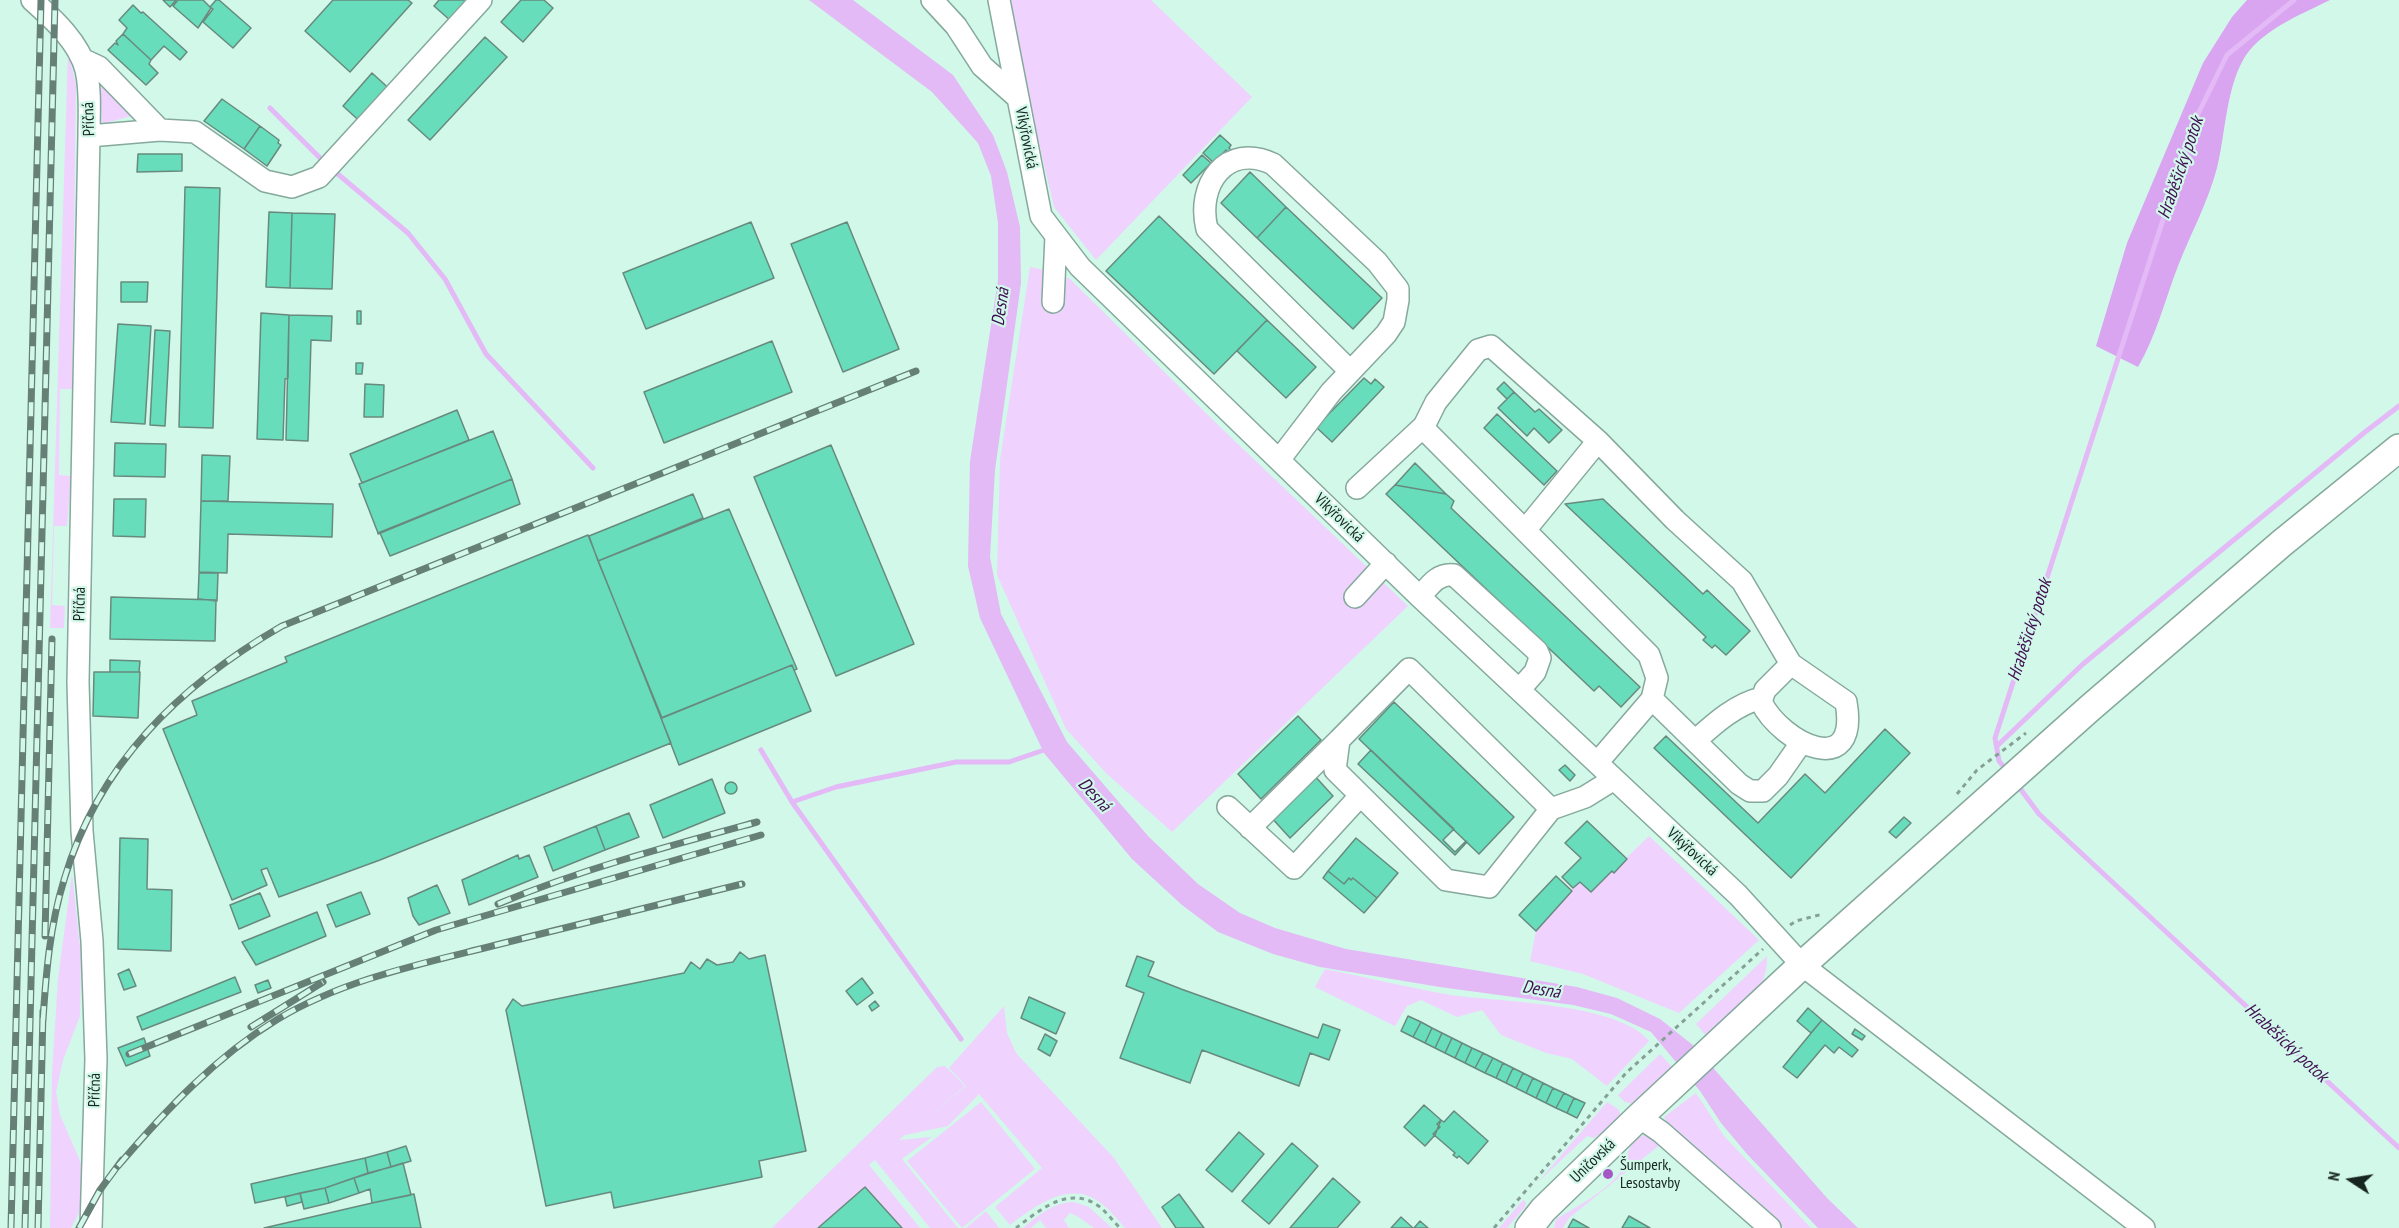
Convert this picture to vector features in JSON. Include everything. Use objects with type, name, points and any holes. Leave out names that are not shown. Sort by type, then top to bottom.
[{"type":"main road","name":"Uničovská","points":[[1529,1228],[1543,1210],[1660,1096],[1802,965],[1998,790],[2019,754],[2399,448]]},
{"type":"street","name":"Příčná","points":[[32,0],[66,35],[82,59],[87,82],[89,136],[78,682],[82,831],[92,941],[96,1059],[92,1228]]},
{"type":"street","points":[[89,136],[160,130],[195,132],[265,181],[292,187],[319,177],[481,0]]},
{"type":"street","points":[[933,0],[956,26],[982,66],[1018,98]]},
{"type":"street","name":"Vikýřovická","points":[[999,0],[1041,216],[1080,267],[1420,597],[1738,895],[1802,965],[2144,1228]]},
{"type":"street","points":[[82,59],[99,68],[160,130]]},
{"type":"street","points":[[1280,460],[1331,392],[1386,334],[1394,322],[1397,311],[1398,288],[1377,262],[1274,164],[1249,156],[1228,162],[1218,173],[1207,194],[1203,208],[1207,229],[1350,371]]},
{"type":"street","points":[[1053,302],[1056,236]]},
{"type":"street","points":[[1357,488],[1424,426],[1436,402],[1478,350],[1491,346],[1598,441],[1676,520],[1743,581],[1791,664],[1846,702],[1849,720],[1842,742],[1831,748],[1814,749],[1801,743],[1767,714],[1761,702],[1765,690],[1791,664]]},
{"type":"street","points":[[1424,426],[1426,431],[1649,655],[1657,678],[1652,699],[1597,763]]},
{"type":"street","points":[[1526,530],[1598,441]]},
{"type":"street","points":[[1354,597],[1386,563]]},
{"type":"street","points":[[1420,597],[1438,578],[1445,574],[1454,575],[1536,651],[1540,658],[1534,672],[1520,689]]},
{"type":"street","points":[[1250,828],[1408,669],[1551,809]]},
{"type":"street","points":[[1695,741],[1716,723],[1749,701],[1762,698]]},
{"type":"street","points":[[1652,699],[1739,784],[1750,791],[1763,791],[1778,776],[1801,743]]},
{"type":"street","points":[[1339,740],[1335,770],[1360,796],[1446,880],[1489,887],[1551,809],[1585,797],[1614,779]]},
{"type":"street","points":[[1228,807],[1294,868],[1360,796]]},
{"type":"street","points":[[1639,1117],[1661,1132],[1770,1228]]},
{"type":"path","points":[[1987,762],[2019,754]]},
{"type":"path","points":[[1494,1228],[1629,1071],[1776,938]]},
{"type":"path","points":[[1016,1228],[1046,1205],[1068,1198],[1095,1204],[1119,1228]]},
{"type":"shaded area","points":[[1011,0],[1151,0],[1252,97],[1096,260],[1054,207],[1030,104]]},
{"type":"shaded area","points":[[2247,0],[2330,0],[2269,33],[2258,41],[2242,62],[2232,87],[2213,181],[2155,330],[2138,367],[2096,346],[2127,243],[2203,63],[2232,17]]},
{"type":"shaded area","points":[[68,52],[76,85],[72,389],[60,389],[59,475],[71,476],[67,526],[54,526],[52,605],[65,606],[64,628],[50,628]]},
{"type":"shaded area","points":[[100,80],[135,115],[102,124]]},
{"type":"shaded area","points":[[1030,267],[1054,272],[1070,279],[1219,426],[1408,606],[1172,832],[1106,773],[1066,729],[997,575],[1000,460]]},
{"type":"shaded area","points":[[1649,836],[1759,940],[1679,1013],[1583,974],[1530,961],[1536,931],[1573,888],[1580,882],[1591,892]]},
{"type":"shaded area","points":[[72,874],[81,956],[80,1016],[63,1060],[56,1092],[60,1115],[84,1170],[83,1189],[79,1213],[71,1228],[50,1228],[52,1073],[58,979]]},
{"type":"shaded area","points":[[1767,956],[1766,970],[1756,993],[1739,1012],[1708,1038],[1696,1024]]},
{"type":"shaded area","points":[[1325,969],[1451,995],[1557,1006],[1586,1012],[1634,1028],[1649,1041],[1607,1086],[1572,1059],[1546,1053],[1501,1035],[1482,1010],[1457,1017],[1421,1000],[1407,1006],[1395,1026],[1315,987]]},
{"type":"shaded area","points":[[1004,1006],[1007,1033],[1016,1053],[1114,1158],[1162,1228],[1125,1228],[1102,1204],[1090,1197],[1078,1194],[1066,1194],[1042,1203],[1010,1225],[995,1207],[1042,1168],[979,1094],[948,1126],[905,1135],[899,1140],[932,1137],[902,1159],[958,1228],[930,1228],[875,1160],[869,1165],[920,1228],[772,1228],[937,1067],[945,1066],[965,1086],[926,1119],[966,1086],[949,1068]]},
{"type":"shaded area","points":[[1660,1054],[1674,1069],[1633,1104],[1625,1102],[1618,1095]]},
{"type":"shaded area","points":[[1696,1093],[1724,1136],[1811,1228],[1784,1228],[1706,1158],[1672,1131],[1664,1117]]},
{"type":"shaded area","points":[[981,1102],[1035,1169],[962,1228],[907,1161]]},
{"type":"shaded area","points":[[1607,1102],[1618,1109],[1622,1117],[1616,1124],[1594,1138],[1587,1136],[1538,1182]]},
{"type":"shaded area","points":[[1645,1135],[1656,1137],[1661,1144],[1569,1218],[1563,1228],[1554,1228],[1556,1219],[1591,1198],[1615,1178],[1623,1167],[1631,1145],[1639,1137]]},
{"type":"shaded area","points":[[1523,1200],[1526,1202],[1525,1207],[1507,1228],[1499,1228]]},
{"type":"shaded area","points":[[1074,1202],[1089,1207],[1112,1228],[1094,1228],[1070,1213],[1064,1220],[1069,1228],[1046,1228],[1040,1220],[1031,1228],[1023,1228],[1053,1207]]},
{"type":"shaded area","points":[[986,1211],[999,1228],[966,1228]]},
{"type":"water","name":"Desná","points":[[809,0],[853,0],[953,75],[993,135],[1007,172],[1020,227],[1021,283],[995,470],[990,557],[1001,614],[1067,742],[1149,837],[1198,884],[1240,913],[1275,928],[1346,949],[1577,987],[1617,998],[1660,1019],[1694,1046],[1827,1198],[1858,1228],[1818,1228],[1747,1154],[1721,1123],[1700,1091],[1651,1032],[1611,1014],[1573,1005],[1440,987],[1320,967],[1273,954],[1218,932],[1182,905],[1132,859],[1044,753],[980,618],[968,566],[970,461],[998,280],[998,223],[991,176],[978,143],[932,92]]},
{"type":"building","points":[[163,0],[176,0],[170,7]]},
{"type":"building","points":[[178,0],[203,0],[211,8],[198,28],[173,6]]},
{"type":"building","points":[[216,0],[219,0],[251,28],[233,48],[203,22],[213,9],[210,7]]},
{"type":"building","points":[[333,0],[408,0],[412,3],[350,72],[305,31]]},
{"type":"building","points":[[439,0],[469,0],[451,21],[434,6]]},
{"type":"building","points":[[521,0],[544,0],[553,8],[523,42],[501,22]]},
{"type":"building","points":[[133,5],[187,52],[180,60],[164,46],[151,60],[123,34],[127,28],[119,20]]},
{"type":"building","points":[[123,34],[151,60],[149,64],[158,73],[146,85],[108,50],[115,43],[118,45],[116,41]]},
{"type":"building","points":[[485,37],[507,57],[430,140],[408,120]]},
{"type":"building","points":[[372,73],[394,93],[365,126],[343,106]]},
{"type":"building","points":[[222,99],[260,126],[244,149],[204,121]]},
{"type":"building","points":[[260,126],[279,140],[278,143],[281,145],[267,166],[244,149]]},
{"type":"building","points":[[1220,135],[1231,145],[1229,148],[1233,152],[1230,154],[1226,150],[1214,163],[1203,153]]},
{"type":"building","points":[[138,154],[182,154],[182,171],[137,172]]},
{"type":"building","points":[[1202,155],[1211,163],[1191,183],[1183,175]]},
{"type":"building","points":[[1250,172],[1286,207],[1257,238],[1221,203]]},
{"type":"building","points":[[185,187],[220,188],[213,428],[179,427]]},
{"type":"building","points":[[1286,207],[1382,298],[1353,329],[1257,238]]},
{"type":"building","points":[[269,212],[292,213],[290,288],[266,287]]},
{"type":"building","points":[[292,213],[335,214],[332,289],[290,288]]},
{"type":"building","points":[[1159,216],[1267,320],[1214,374],[1106,271]]},
{"type":"building","points":[[751,222],[774,278],[646,329],[623,273]]},
{"type":"building","points":[[847,222],[899,349],[843,372],[791,244]]},
{"type":"building","points":[[121,282],[148,282],[147,302],[121,302]]},
{"type":"building","points":[[357,311],[361,311],[361,324],[357,324]]},
{"type":"building","points":[[261,313],[289,315],[288,378],[285,379],[283,440],[257,439]]},
{"type":"building","points":[[289,315],[332,316],[331,341],[311,340],[308,441],[286,440]]},
{"type":"building","points":[[1267,320],[1316,367],[1286,398],[1237,351]]},
{"type":"building","points":[[118,324],[151,326],[145,424],[111,422]]},
{"type":"building","points":[[155,330],[170,331],[165,426],[150,425]]},
{"type":"building","points":[[772,341],[792,392],[664,443],[644,392]]},
{"type":"building","points":[[356,363],[363,363],[362,374],[356,374]]},
{"type":"building","points":[[1364,378],[1371,384],[1375,379],[1384,387],[1332,442],[1316,427]]},
{"type":"building","points":[[1504,382],[1514,392],[1507,399],[1497,389]]},
{"type":"building","points":[[365,384],[384,385],[383,417],[364,417]]},
{"type":"building","points":[[1514,392],[1535,412],[1539,409],[1562,430],[1549,443],[1534,428],[1527,436],[1498,408]]},
{"type":"building","points":[[457,410],[469,440],[362,483],[350,454]]},
{"type":"building","points":[[1497,414],[1557,471],[1544,485],[1484,428]]},
{"type":"building","points":[[493,431],[512,479],[378,533],[359,484]]},
{"type":"building","points":[[115,443],[166,444],[165,477],[114,476]]},
{"type":"building","points":[[831,445],[914,644],[836,676],[754,477]]},
{"type":"building","points":[[202,455],[230,456],[228,501],[201,501]]},
{"type":"building","points":[[1415,463],[1446,494],[1395,485]]},
{"type":"building","points":[[512,479],[520,504],[390,556],[380,533]]},
{"type":"building","points":[[1395,485],[1446,494],[1454,501],[1451,508],[1640,687],[1621,707],[1599,686],[1594,691],[1386,494]]},
{"type":"building","points":[[693,494],[703,518],[598,561],[589,536]]},
{"type":"building","points":[[114,499],[146,499],[145,537],[113,536]]},
{"type":"building","points":[[1603,499],[1703,594],[1707,590],[1750,631],[1726,655],[1715,645],[1712,648],[1703,640],[1706,637],[1565,504]]},
{"type":"building","points":[[201,501],[333,504],[332,537],[228,534],[227,573],[199,572]]},
{"type":"building","points":[[729,509],[797,669],[794,670],[792,665],[662,718],[598,561]]},
{"type":"building","points":[[588,535],[671,743],[380,860],[279,897],[267,868],[261,870],[267,885],[232,900],[163,729],[197,715],[192,701],[287,662],[285,657]]},
{"type":"building","points":[[199,573],[218,573],[217,601],[198,599]]},
{"type":"building","points":[[111,597],[216,600],[215,641],[110,639]]},
{"type":"building","points":[[110,660],[140,661],[139,672],[110,672]]},
{"type":"building","points":[[792,665],[811,711],[679,765],[661,718]]},
{"type":"building","points":[[94,672],[140,672],[138,718],[93,716]]},
{"type":"building","points":[[1394,702],[1514,817],[1479,854],[1359,739]]},
{"type":"building","points":[[1298,716],[1321,740],[1261,799],[1238,774]]},
{"type":"building","points":[[1885,729],[1910,753],[1791,878],[1654,748],[1666,736],[1758,823],[1805,774],[1825,793]]},
{"type":"building","points":[[1371,750],[1454,829],[1443,840],[1455,852],[1467,842],[1455,855],[1358,764]]},
{"type":"building","points":[[1565,765],[1575,775],[1570,781],[1559,770]]},
{"type":"building","points":[[1313,774],[1333,796],[1290,838],[1270,816]]},
{"type":"building","points":[[712,779],[725,813],[663,838],[650,805]]},
{"type":"building","points":[[733,782],[736,783],[736,793],[729,794],[726,793],[725,786],[726,783]]},
{"type":"building","points":[[629,813],[639,837],[605,850],[596,826]]},
{"type":"building","points":[[1904,817],[1911,823],[1896,838],[1889,832]]},
{"type":"building","points":[[1587,821],[1627,859],[1591,892],[1580,882],[1573,888],[1562,877],[1581,858],[1565,843]]},
{"type":"building","points":[[596,826],[605,850],[553,871],[544,847]]},
{"type":"building","points":[[120,838],[148,839],[147,889],[172,890],[171,951],[118,949]]},
{"type":"building","points":[[1356,838],[1398,873],[1377,898],[1353,878],[1351,880],[1349,878],[1344,884],[1328,871]]},
{"type":"building","points":[[518,855],[519,859],[529,855],[538,877],[469,905],[462,880]]},
{"type":"building","points":[[1328,871],[1344,884],[1349,878],[1351,880],[1353,878],[1377,898],[1364,913],[1323,878]]},
{"type":"building","points":[[1556,876],[1572,891],[1536,931],[1519,915]]},
{"type":"building","points":[[437,885],[450,913],[419,925],[413,916],[408,898]]},
{"type":"building","points":[[361,892],[370,914],[336,927],[327,905]]},
{"type":"building","points":[[260,893],[270,916],[239,929],[230,905]]},
{"type":"building","points":[[317,912],[326,936],[256,965],[242,942]]},
{"type":"building","points":[[740,952],[749,959],[765,955],[806,1151],[759,1161],[762,1177],[614,1208],[611,1192],[546,1206],[506,1010],[513,999],[522,1006],[684,973],[691,962],[700,969],[707,959],[717,965],[733,962]]},
{"type":"building","points":[[1137,956],[1154,962],[1148,976],[1181,989],[1318,1038],[1323,1024],[1340,1030],[1329,1060],[1310,1053],[1299,1086],[1202,1050],[1190,1083],[1120,1058],[1144,993],[1126,986]]},
{"type":"building","points":[[129,969],[136,986],[124,990],[118,974]]},
{"type":"building","points":[[235,977],[241,992],[142,1030],[137,1017]]},
{"type":"building","points":[[862,978],[873,993],[857,1005],[846,991]]},
{"type":"building","points":[[268,980],[271,988],[258,993],[255,985]]},
{"type":"building","points":[[1029,997],[1065,1013],[1056,1034],[1021,1018]]},
{"type":"building","points":[[875,1001],[879,1006],[872,1011],[869,1006]]},
{"type":"building","points":[[1808,1008],[1822,1020],[1811,1033],[1797,1021]]},
{"type":"building","points":[[1408,1016],[1421,1022],[1413,1037],[1401,1031]]},
{"type":"building","points":[[1822,1020],[1858,1050],[1852,1057],[1839,1047],[1834,1053],[1825,1045],[1797,1078],[1783,1067]]},
{"type":"building","points":[[1421,1022],[1432,1028],[1425,1043],[1413,1037]]},
{"type":"building","points":[[1432,1028],[1442,1033],[1435,1048],[1425,1043]]},
{"type":"building","points":[[1855,1029],[1865,1036],[1862,1040],[1852,1034]]},
{"type":"building","points":[[1442,1033],[1452,1038],[1445,1053],[1435,1048]]},
{"type":"building","points":[[1045,1034],[1057,1041],[1050,1056],[1038,1049]]},
{"type":"building","points":[[144,1038],[150,1056],[126,1066],[118,1048]]},
{"type":"building","points":[[1452,1038],[1462,1043],[1455,1058],[1445,1053]]},
{"type":"building","points":[[1462,1043],[1472,1048],[1465,1063],[1455,1058]]},
{"type":"building","points":[[1472,1048],[1483,1053],[1475,1068],[1465,1063]]},
{"type":"building","points":[[1483,1053],[1493,1058],[1485,1073],[1475,1068]]},
{"type":"building","points":[[1493,1058],[1503,1063],[1496,1078],[1485,1073]]},
{"type":"building","points":[[1503,1063],[1513,1068],[1506,1083],[1496,1078]]},
{"type":"building","points":[[1513,1068],[1523,1073],[1516,1088],[1506,1083]]},
{"type":"building","points":[[1523,1073],[1533,1078],[1526,1093],[1516,1088]]},
{"type":"building","points":[[1533,1078],[1543,1083],[1536,1098],[1526,1093]]},
{"type":"building","points":[[1543,1083],[1553,1088],[1546,1103],[1536,1098]]},
{"type":"building","points":[[1553,1088],[1564,1093],[1556,1108],[1546,1103]]},
{"type":"building","points":[[1564,1093],[1574,1098],[1567,1113],[1556,1108]]},
{"type":"building","points":[[1574,1098],[1585,1103],[1577,1118],[1567,1113]]},
{"type":"building","points":[[1424,1105],[1441,1120],[1435,1135],[1425,1146],[1404,1127]]},
{"type":"building","points":[[1454,1111],[1488,1141],[1468,1164],[1459,1156],[1457,1158],[1453,1155],[1455,1153],[1433,1134],[1440,1127],[1437,1124],[1441,1120],[1444,1122]]},
{"type":"building","points":[[1239,1132],[1264,1154],[1232,1192],[1206,1170]]},
{"type":"building","points":[[1292,1143],[1318,1166],[1269,1224],[1242,1201]]},
{"type":"building","points":[[406,1146],[411,1161],[391,1167],[387,1152]]},
{"type":"building","points":[[387,1152],[391,1167],[368,1173],[365,1158]]},
{"type":"building","points":[[365,1158],[368,1173],[325,1188],[255,1203],[251,1184]]},
{"type":"building","points":[[403,1163],[411,1195],[372,1203],[370,1189],[359,1193],[354,1178]]},
{"type":"building","points":[[354,1178],[359,1193],[329,1203],[325,1188]]},
{"type":"building","points":[[1333,1178],[1360,1202],[1337,1228],[1290,1228]]},
{"type":"building","points":[[865,1187],[902,1228],[818,1228]]},
{"type":"building","points":[[325,1188],[329,1203],[304,1209],[300,1193]]},
{"type":"building","points":[[300,1193],[302,1202],[287,1206],[285,1197]]},
{"type":"building","points":[[414,1194],[421,1228],[264,1228],[372,1203]]},
{"type":"building","points":[[1179,1194],[1204,1228],[1176,1228],[1162,1207]]},
{"type":"building","points":[[1629,1216],[1650,1228],[1622,1228]]},
{"type":"building","points":[[1401,1217],[1413,1228],[1391,1228]]},
{"type":"building","points":[[1573,1219],[1589,1228],[1568,1228]]},
{"type":"building","points":[[1420,1221],[1428,1228],[1414,1228]]},
{"type":"waterway","name":"Hraběšický potok","points":[[2007,771],[1999,761],[1995,738],[2196,118],[2227,55],[2294,0]]},
{"type":"waterway","points":[[270,108],[326,164]]},
{"type":"waterway","points":[[333,170],[408,233],[445,279],[486,354],[593,468]]},
{"type":"waterway","points":[[1997,746],[2083,664],[2399,406]]},
{"type":"waterway","points":[[792,802],[836,787],[956,762],[1009,762],[1047,749]]},
{"type":"waterway","points":[[761,750],[792,802],[961,1039]]},
{"type":"waterway","name":"Hraběšický potok","points":[[2016,783],[2039,814],[2399,1148]]},
{"type":"railway","points":[[11,1228],[41,0]]},
{"type":"railway","points":[[25,1228],[55,0]]},
{"type":"railway","points":[[43,1020],[47,967],[55,914],[79,838],[98,800],[121,764],[177,702],[210,674],[282,626],[916,371]]},
{"type":"railway","points":[[45,936],[52,639]]},
{"type":"railway","points":[[498,904],[594,869],[757,822]]},
{"type":"railway","points":[[129,1054],[436,930],[761,835]]},
{"type":"railway","points":[[118,1166],[173,1105],[233,1050],[278,1019],[330,993],[412,966],[742,884]]},
{"type":"railway","points":[[251,1027],[323,982]]},
{"type":"railway","points":[[38,1228],[43,1011]]},
{"type":"railway","points":[[79,1228],[100,1190],[122,1160]]},
{"type":"place","name":"Šumperk, Lesostavby","points":[[1608,1174]]}]
